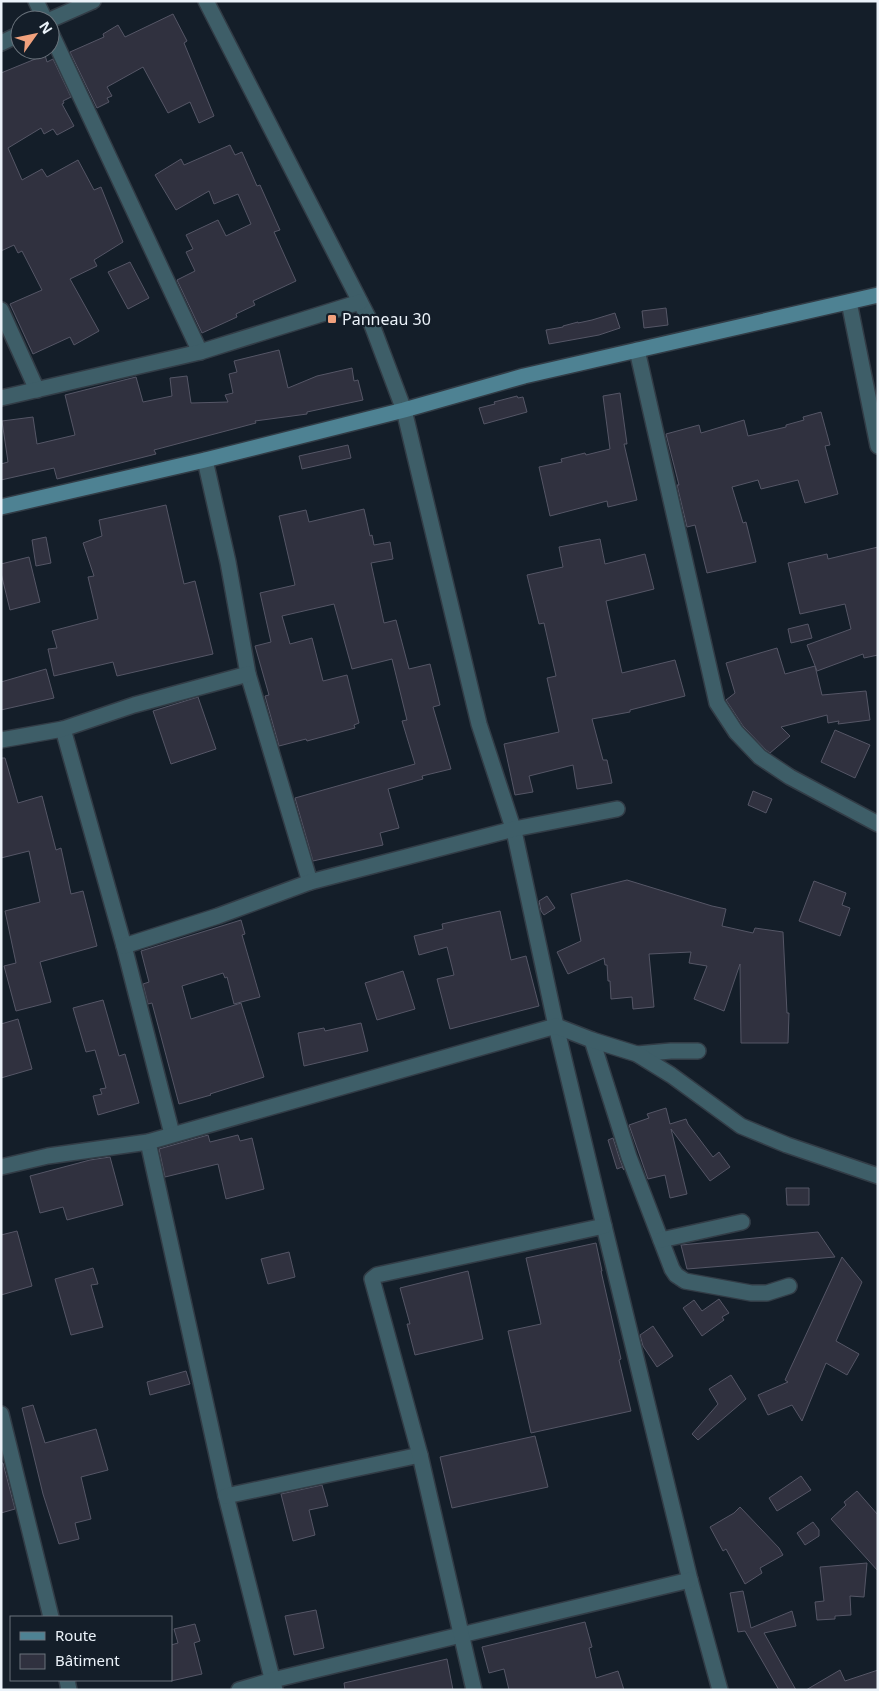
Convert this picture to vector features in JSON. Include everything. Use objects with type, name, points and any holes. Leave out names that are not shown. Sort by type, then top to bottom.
[{"type":"street","points":[[60,16],[93,1]]},
{"type":"street","points":[[206,1],[372,325],[404,410],[479,724],[514,829],[556,1026],[690,1580],[720,1690]]},
{"type":"street","points":[[60,52],[200,352]]},
{"type":"street","points":[[1,507],[205,460],[404,410],[524,376],[878,295]]},
{"type":"street","points":[[1,398],[200,352],[360,302]]},
{"type":"street","points":[[849,302],[878,446]]},
{"type":"street","points":[[1,310],[37,390]]},
{"type":"street","points":[[637,350],[717,703],[736,732],[760,758],[790,777],[878,824]]},
{"type":"street","points":[[205,460],[228,562],[248,674],[310,882]]},
{"type":"street","points":[[1,740],[63,729],[134,705],[248,674]]},
{"type":"street","points":[[63,729],[124,946],[172,1134]]},
{"type":"street","points":[[124,946],[218,916],[310,882],[514,829],[617,809]]},
{"type":"street","points":[[1,1167],[48,1156],[148,1142],[556,1026],[637,1054],[671,1075],[741,1126],[787,1145],[878,1176]]},
{"type":"street","points":[[592,1040],[629,1157],[676,1275],[685,1281],[751,1293],[767,1293],[789,1286]]},
{"type":"street","points":[[637,1054],[698,1051]]},
{"type":"street","points":[[148,1142],[226,1496],[274,1685]]},
{"type":"street","points":[[661,1240],[742,1222]]},
{"type":"street","points":[[474,1690],[420,1455],[372,1280],[374,1277],[604,1226]]},
{"type":"street","points":[[1,1414],[51,1616]]},
{"type":"street","points":[[226,1496],[420,1455]]},
{"type":"street","points":[[240,1690],[274,1685],[461,1636],[690,1580]]},
{"type":"building","points":[[173,14],[187,41],[184,43],[214,116],[199,123],[190,102],[168,113],[143,67],[107,87],[112,96],[107,98],[109,102],[97,108],[70,52],[104,37],[103,34],[118,25],[125,37]]},
{"type":"building","points":[[33,60],[46,60],[47,62],[53,60],[71,97],[63,101],[64,103],[62,104],[74,126],[57,135],[53,129],[44,134],[41,128],[8,148],[22,180],[42,169],[47,177],[78,160],[94,190],[101,187],[123,242],[94,260],[97,266],[70,279],[99,331],[74,345],[70,337],[33,354],[10,304],[42,290],[22,251],[18,253],[14,245],[1,251],[1,73]]},
{"type":"building","points":[[230,145],[235,155],[242,152],[257,186],[260,185],[280,230],[274,232],[296,281],[253,301],[255,305],[236,314],[237,317],[202,333],[177,280],[195,271],[186,252],[193,249],[186,235],[218,220],[226,236],[251,224],[238,194],[214,204],[209,191],[176,210],[155,175],[181,159],[184,165]]},
{"type":"building","points":[[130,262],[149,298],[128,309],[108,272]]},
{"type":"building","points":[[666,308],[668,325],[644,328],[642,311]]},
{"type":"building","points":[[615,313],[620,328],[599,335],[549,344],[546,330]]},
{"type":"building","points":[[279,350],[288,388],[317,376],[352,368],[354,381],[358,380],[363,400],[307,412],[307,414],[255,421],[256,423],[154,450],[156,454],[57,479],[54,468],[1,480],[1,464],[8,462],[2,421],[33,417],[37,444],[75,435],[65,395],[136,377],[143,402],[172,396],[170,378],[187,376],[191,403],[228,402],[225,395],[233,393],[229,374],[237,372],[234,361]]},
{"type":"building","points":[[620,393],[627,444],[624,444],[637,500],[608,507],[607,501],[550,516],[539,467],[562,462],[561,459],[610,449],[603,396]]},
{"type":"building","points":[[517,396],[518,398],[523,397],[527,412],[484,424],[479,408]]},
{"type":"building","points":[[821,412],[830,445],[825,446],[838,494],[805,503],[798,480],[761,489],[758,480],[732,487],[743,523],[746,522],[756,562],[707,573],[695,525],[687,527],[666,434],[699,425],[701,433],[744,420],[748,436],[786,427],[786,425],[804,420],[803,417]]},
{"type":"building","points":[[348,445],[351,458],[302,469],[299,456]]},
{"type":"building","points":[[166,505],[184,584],[195,581],[213,654],[117,676],[113,662],[54,676],[48,649],[57,648],[52,631],[98,619],[88,577],[94,576],[83,543],[102,536],[99,520]]},
{"type":"building","points":[[364,509],[374,545],[390,542],[393,559],[371,563],[384,623],[396,620],[409,669],[430,664],[440,705],[433,707],[451,769],[422,776],[423,779],[388,789],[399,828],[380,833],[383,845],[313,861],[295,798],[415,764],[402,721],[407,720],[392,659],[352,669],[334,604],[282,616],[290,644],[312,638],[323,681],[347,675],[359,723],[354,725],[355,728],[307,741],[306,739],[279,746],[265,696],[269,695],[255,646],[271,642],[260,593],[295,585],[279,516],[306,510],[309,522]]},
{"type":"building","points":[[46,537],[51,563],[36,566],[32,540]]},
{"type":"building","points":[[600,539],[605,564],[645,554],[654,589],[606,601],[622,673],[675,660],[685,696],[630,710],[630,712],[592,719],[603,760],[607,760],[612,783],[577,789],[573,765],[529,776],[533,792],[515,795],[504,744],[559,732],[547,678],[556,676],[544,623],[539,624],[527,575],[563,567],[559,547]]},
{"type":"building","points":[[878,547],[878,655],[864,658],[863,654],[817,671],[807,645],[851,629],[845,604],[800,614],[788,563],[827,554],[828,559]]},
{"type":"building","points":[[29,557],[40,602],[10,610],[1,573],[1,564]]},
{"type":"building","points":[[808,624],[812,638],[791,643],[788,629]]},
{"type":"building","points":[[777,648],[785,674],[815,666],[822,695],[866,691],[870,720],[838,724],[839,721],[828,723],[827,715],[781,727],[790,736],[770,753],[766,750],[743,726],[726,700],[735,693],[726,663]]},
{"type":"building","points":[[46,669],[54,698],[1,710],[1,682]]},
{"type":"building","points":[[198,697],[216,749],[171,764],[153,711]]},
{"type":"building","points":[[835,730],[870,745],[855,778],[821,762]]},
{"type":"building","points":[[1,758],[5,758],[18,803],[42,796],[56,850],[61,848],[71,894],[83,891],[97,946],[40,962],[51,1002],[16,1011],[4,966],[16,963],[5,911],[40,902],[29,851],[1,858]]},
{"type":"building","points":[[753,791],[772,799],[766,813],[748,805]]},
{"type":"building","points":[[627,880],[726,909],[722,926],[753,933],[755,928],[783,932],[787,1013],[789,1013],[788,1043],[741,1043],[740,964],[724,1011],[694,999],[707,966],[689,963],[691,952],[649,954],[654,1007],[633,1009],[632,997],[611,999],[610,981],[608,981],[607,965],[605,965],[604,958],[568,974],[557,952],[581,941],[571,894]]},
{"type":"building","points":[[814,881],[846,893],[842,905],[850,908],[840,936],[799,921]]},
{"type":"building","points":[[547,896],[555,908],[544,915],[539,901]]},
{"type":"building","points":[[500,911],[511,960],[526,956],[539,1006],[450,1029],[437,979],[454,975],[447,947],[419,955],[414,936],[443,929],[442,924]]},
{"type":"building","points":[[241,920],[245,934],[242,935],[260,997],[234,1004],[227,977],[225,978],[223,973],[182,986],[191,1019],[241,1003],[264,1077],[179,1104],[152,1003],[148,1004],[143,984],[149,982],[141,951]]},
{"type":"building","points":[[403,971],[415,1009],[377,1020],[365,983]]},
{"type":"building","points":[[103,1000],[119,1056],[125,1054],[139,1103],[98,1115],[93,1096],[102,1094],[100,1089],[106,1088],[95,1050],[86,1052],[73,1008]]},
{"type":"building","points":[[18,1019],[32,1069],[1,1078],[1,1024]]},
{"type":"building","points":[[361,1023],[368,1051],[304,1066],[298,1033],[324,1028],[325,1031]]},
{"type":"building","points":[[666,1108],[670,1124],[686,1119],[713,1157],[719,1152],[730,1167],[710,1181],[671,1129],[687,1194],[670,1198],[665,1175],[648,1179],[629,1125],[649,1118],[647,1114]]},
{"type":"building","points":[[208,1135],[210,1142],[238,1135],[240,1141],[252,1138],[264,1189],[226,1199],[218,1164],[165,1177],[159,1149]]},
{"type":"building","points":[[613,1138],[624,1170],[622,1167],[617,1169],[608,1140]]},
{"type":"building","points":[[110,1157],[123,1205],[67,1220],[63,1207],[40,1213],[30,1176],[90,1160]]},
{"type":"building","points":[[786,1188],[809,1188],[809,1205],[787,1205]]},
{"type":"building","points":[[17,1231],[32,1286],[1,1295],[1,1235]]},
{"type":"building","points":[[818,1232],[835,1257],[687,1269],[681,1245]]},
{"type":"building","points":[[596,1243],[631,1411],[531,1433],[508,1331],[541,1324],[526,1258]]},
{"type":"building","points":[[289,1252],[295,1277],[268,1284],[261,1259]]},
{"type":"building","points":[[842,1257],[862,1282],[836,1341],[859,1354],[847,1375],[826,1363],[802,1421],[792,1405],[768,1415],[758,1395],[788,1382],[785,1380]]},
{"type":"building","points":[[93,1268],[98,1284],[91,1285],[103,1327],[71,1335],[55,1279]]},
{"type":"building","points":[[468,1271],[483,1339],[415,1355],[407,1324],[410,1324],[400,1288]]},
{"type":"building","points":[[719,1299],[729,1313],[722,1317],[724,1320],[702,1336],[683,1308],[694,1300],[702,1311]]},
{"type":"building","points":[[653,1326],[673,1356],[657,1367],[643,1346],[640,1335]]},
{"type":"building","points":[[186,1371],[190,1384],[150,1395],[147,1382]]},
{"type":"building","points":[[731,1375],[746,1399],[698,1440],[692,1434],[718,1404],[709,1389]]},
{"type":"building","points":[[33,1405],[45,1443],[96,1429],[108,1470],[81,1477],[91,1519],[75,1523],[79,1539],[59,1544],[43,1494],[22,1408]]},
{"type":"building","points":[[535,1436],[548,1487],[452,1508],[440,1457]]},
{"type":"building","points":[[1,1463],[3,1463],[15,1509],[1,1513]]},
{"type":"building","points":[[801,1476],[811,1490],[777,1511],[769,1498]]},
{"type":"building","points":[[322,1485],[328,1506],[309,1510],[315,1535],[293,1541],[281,1494]]},
{"type":"building","points":[[857,1491],[878,1515],[878,1571],[831,1519],[846,1505],[844,1502]]},
{"type":"building","points":[[740,1507],[779,1548],[783,1555],[760,1568],[762,1573],[745,1584],[726,1549],[723,1551],[710,1527],[734,1513]]},
{"type":"building","points":[[813,1522],[819,1530],[819,1536],[805,1545],[797,1533]]},
{"type":"building","points":[[867,1563],[864,1597],[850,1596],[851,1615],[835,1616],[835,1619],[817,1620],[815,1602],[824,1601],[820,1567]]},
{"type":"building","points":[[743,1591],[751,1628],[792,1611],[796,1626],[764,1633],[796,1690],[779,1690],[745,1631],[738,1632],[730,1593]]},
{"type":"building","points":[[316,1610],[324,1648],[294,1655],[285,1616]]},
{"type":"building","points":[[585,1622],[592,1647],[589,1648],[596,1678],[618,1671],[624,1690],[509,1690],[504,1669],[489,1673],[482,1647]]},
{"type":"building","points":[[195,1624],[200,1641],[194,1643],[202,1674],[172,1681],[172,1645],[178,1643],[174,1629]]},
{"type":"building","points":[[447,1659],[453,1690],[345,1690],[344,1683]]},
{"type":"building","points":[[840,1670],[845,1681],[878,1670],[878,1690],[806,1690]]},
{"type":"place","name":"Panneau 30","points":[[332,319]]}]
